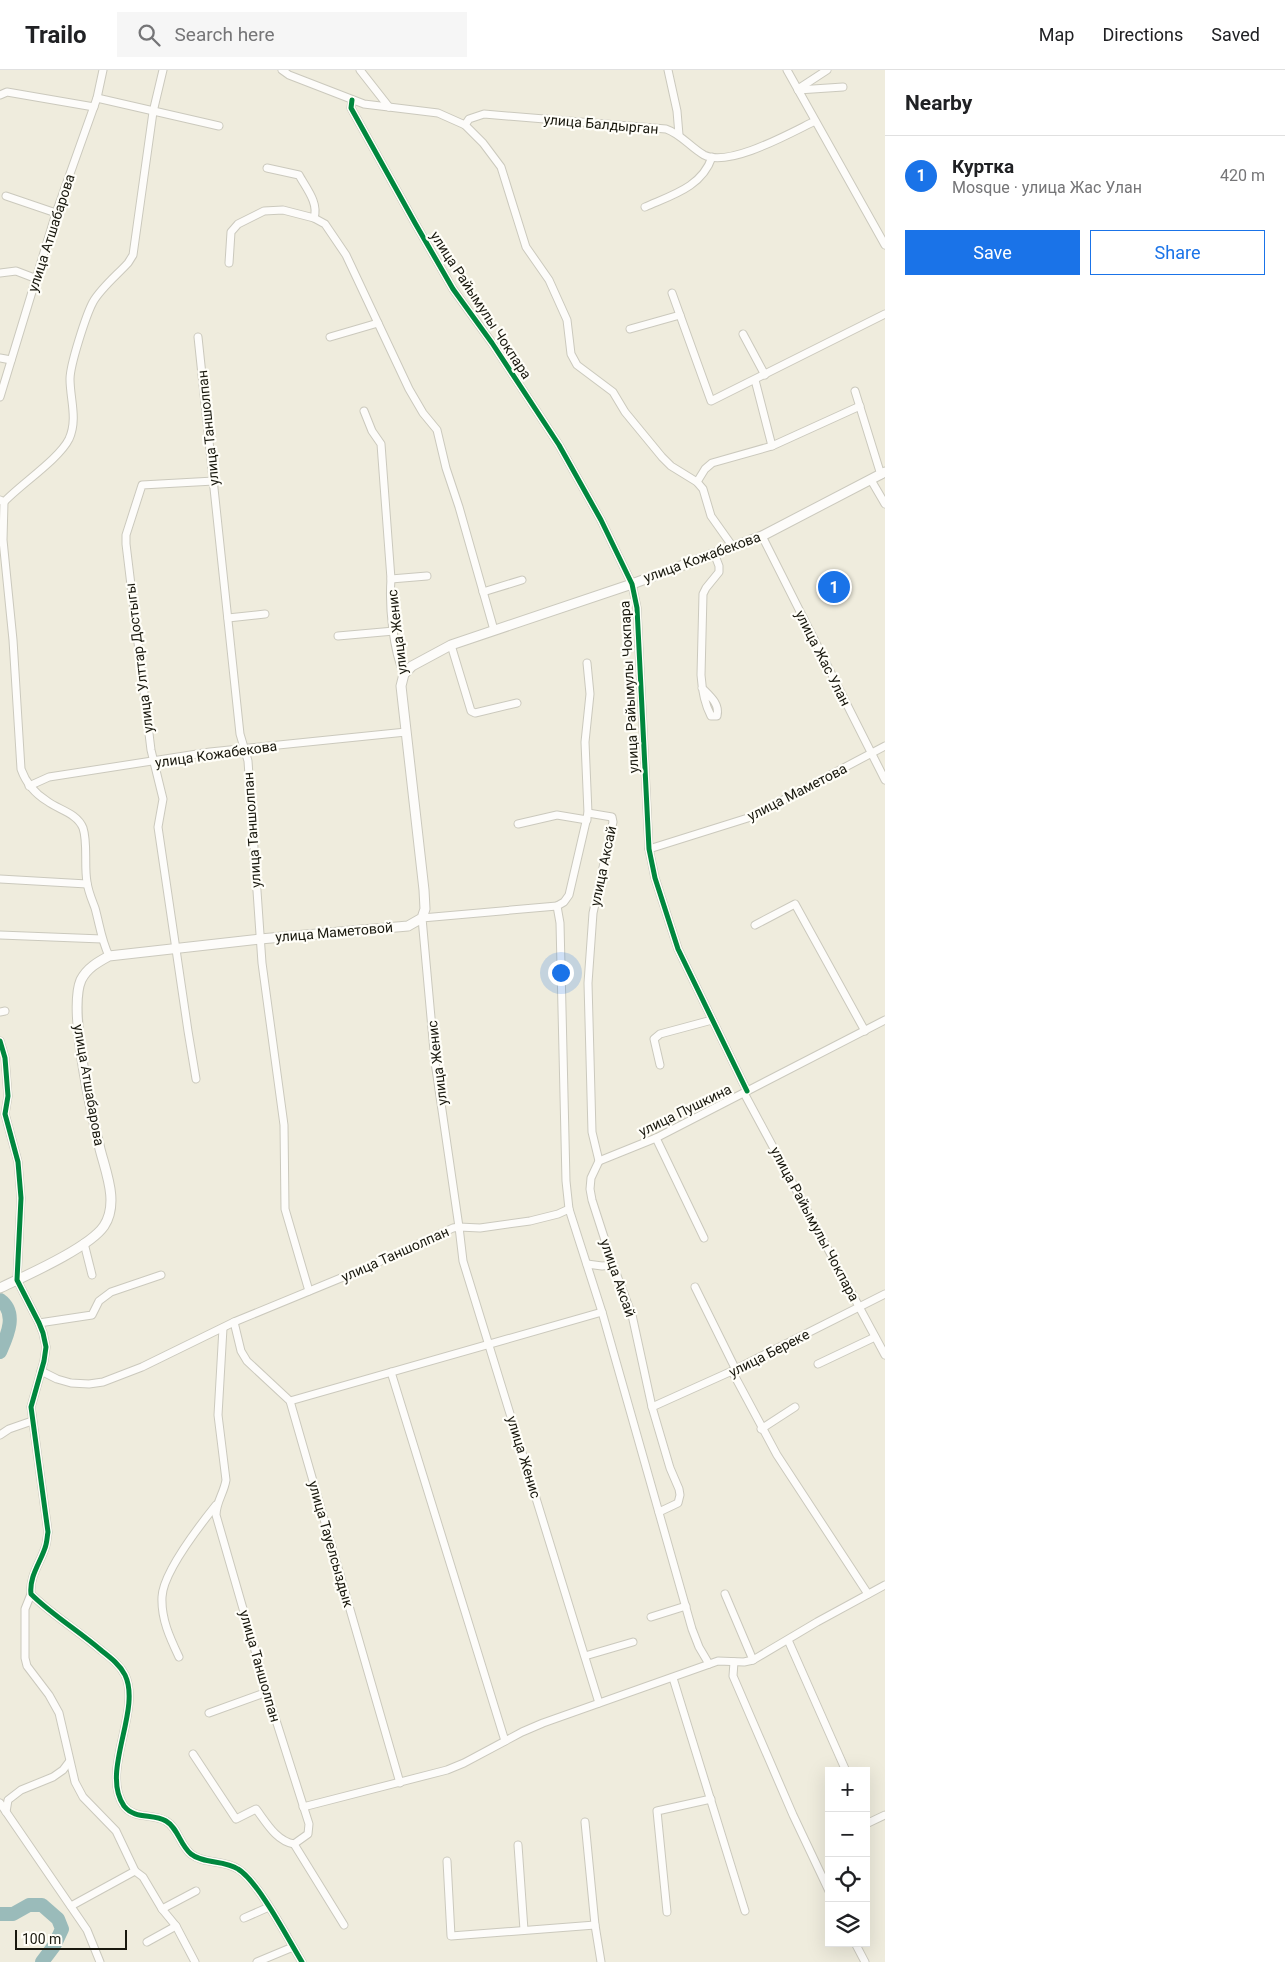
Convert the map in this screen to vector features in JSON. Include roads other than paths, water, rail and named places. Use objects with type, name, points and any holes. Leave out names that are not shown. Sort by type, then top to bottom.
[{"type":"main road","name":"улица Кожабекова","points":[[404,674],[412,666],[451,645],[632,584],[762,536],[883,473]]},
{"type":"main road","name":"улица Женис","points":[[404,674],[401,686],[424,890],[425,909],[422,918]]},
{"type":"main road","name":"улица Маметовой","points":[[109,956],[260,939],[408,926],[422,918]]},
{"type":"main road","name":"улица Атшабарова","points":[[1,1287],[84,1243],[103,1228],[108,1218],[111,1194],[88,1094],[81,1049],[78,993],[82,980],[90,969],[109,956]]},
{"type":"street","name":"улица Атшабарова","points":[[0,397],[56,213],[97,98],[103,70]]},
{"type":"street","points":[[109,956],[102,939],[96,910],[87,884],[84,830],[79,821],[72,815],[48,802],[29,786],[21,769],[13,640],[3,540],[2,501],[62,450],[69,439],[74,417],[70,379],[71,368],[92,304],[133,255],[153,112],[163,70]]},
{"type":"street","points":[[282,70],[289,75],[364,104],[438,113],[465,125],[483,143],[501,166],[526,247],[550,280],[566,320],[572,354],[577,365],[613,392],[625,412],[671,466],[697,482],[703,489],[714,520],[733,547]]},
{"type":"street","points":[[360,70],[389,107]]},
{"type":"street","points":[[668,70],[677,111],[679,136]]},
{"type":"street","points":[[787,70],[885,245]]},
{"type":"street","points":[[798,90],[827,70]]},
{"type":"street","points":[[798,90],[843,87]]},
{"type":"street","points":[[0,95],[7,92],[94,107]]},
{"type":"street","points":[[97,98],[219,126]]},
{"type":"street","name":"улица Райымулы Чокпара","points":[[352,100],[351,108],[415,223],[454,289],[559,445],[601,520],[632,584],[637,608],[649,849],[655,878],[678,949],[746,1092],[885,1355]]},
{"type":"street","name":"улица Балдырган","points":[[465,125],[470,119],[484,114],[666,129],[679,136],[705,156],[712,157]]},
{"type":"street","points":[[645,207],[692,185],[703,176],[712,157],[732,156],[756,150],[815,121]]},
{"type":"street","points":[[267,168],[299,175],[315,204],[314,218]]},
{"type":"street","points":[[6,196],[56,213]]},
{"type":"street","points":[[229,263],[232,232],[238,224],[264,211],[283,210],[314,218],[325,224],[346,255],[409,389],[423,413],[437,430],[446,468],[460,507],[494,630]]},
{"type":"street","points":[[0,273],[16,272],[37,279]]},
{"type":"street","points":[[672,293],[711,401],[885,314]]},
{"type":"street","points":[[630,330],[680,315]]},
{"type":"street","points":[[330,337],[378,323]]},
{"type":"street","points":[[743,334],[765,375]]},
{"type":"street","name":"улица Таншолпан","points":[[198,337],[240,734],[248,761],[260,939],[284,1125],[285,1210],[309,1291]]},
{"type":"street","points":[[0,358],[11,360]]},
{"type":"street","points":[[755,380],[772,446]]},
{"type":"street","points":[[855,391],[883,473]]},
{"type":"street","points":[[697,482],[705,468],[712,463],[772,446],[860,406]]},
{"type":"street","name":"улица Женис","points":[[364,410],[372,431],[381,444],[391,579],[390,599],[399,662],[404,674]]},
{"type":"street","points":[[871,480],[885,504]]},
{"type":"street","name":"улица Улттар Достыгы","points":[[196,1080],[158,827],[163,799],[150,750],[126,535],[142,485],[214,481]]},
{"type":"street","name":"улица Жас Улан","points":[[762,536],[885,780]]},
{"type":"street","points":[[702,688],[703,594],[719,572],[719,566],[714,553]]},
{"type":"street","points":[[391,579],[427,576]]},
{"type":"street","points":[[483,592],[522,580]]},
{"type":"street","points":[[228,618],[265,614]]},
{"type":"street","points":[[338,636],[394,631]]},
{"type":"street","points":[[451,645],[471,712],[475,714],[517,704]]},
{"type":"street","points":[[518,824],[557,815],[588,816],[585,742],[590,694],[587,663]]},
{"type":"street","name":"улица Кожабекова","points":[[29,786],[49,777],[210,752],[406,732]]},
{"type":"street","name":"улица Маметова","points":[[649,849],[751,817],[885,746]]},
{"type":"street","name":"улица Аксай","points":[[659,1512],[678,1503],[680,1495],[652,1407],[637,1335],[590,1189],[591,1178],[599,1161],[592,1132],[588,982],[593,913],[613,822],[612,817],[588,816],[569,895],[564,902],[557,906],[560,923],[566,1181],[570,1209],[602,1312],[659,1512],[686,1606],[699,1647],[709,1664]]},
{"type":"street","points":[[0,880],[87,884]]},
{"type":"street","points":[[755,925],[795,904],[865,1031]]},
{"type":"street","name":"улица Маметовой","points":[[422,918],[557,906]]},
{"type":"street","name":"улица Женис","points":[[422,918],[435,1062],[460,1227],[463,1261],[599,1703]]},
{"type":"street","points":[[0,935],[102,939]]},
{"type":"street","points":[[660,1065],[654,1039],[660,1034],[712,1020]]},
{"type":"street","name":"улица Пушкина","points":[[599,1161],[656,1138],[885,1020]]},
{"type":"street","points":[[0,1041],[5,1058],[8,1096],[5,1114],[18,1162],[20,1180],[21,1198],[17,1280],[39,1323],[46,1347],[33,1395],[32,1421],[48,1516],[48,1532],[46,1547],[32,1577],[31,1594],[25,1609],[25,1658],[27,1666],[49,1695],[59,1713],[67,1744],[69,1762],[82,1797],[116,1831],[135,1871],[143,1877],[162,1909],[176,1926],[195,1962]]},
{"type":"street","points":[[656,1138],[704,1238]]},
{"type":"street","name":"улица Таншолпан","points":[[41,1371],[71,1383],[89,1384],[103,1382],[142,1366],[234,1322],[370,1266],[453,1228],[480,1228],[530,1221],[570,1209]]},
{"type":"street","points":[[84,1243],[92,1275]]},
{"type":"street","points":[[587,1264],[613,1265]]},
{"type":"street","points":[[39,1323],[92,1315],[99,1301],[111,1292],[161,1274]]},
{"type":"street","points":[[694,1287],[761,1429],[802,1496],[868,1594]]},
{"type":"street","name":"улица Береке","points":[[652,1407],[734,1371],[885,1294]]},
{"type":"street","points":[[234,1322],[241,1351],[248,1361],[290,1401],[602,1312]]},
{"type":"street","points":[[179,1656],[164,1622],[163,1588],[166,1579],[197,1528],[216,1504],[225,1488],[226,1480],[218,1415],[223,1328]]},
{"type":"street","points":[[818,1364],[875,1337]]},
{"type":"street","points":[[391,1372],[505,1741]]},
{"type":"street","name":"улица Тауелсыздык","points":[[290,1401],[400,1783]]},
{"type":"street","points":[[761,1429],[795,1407]]},
{"type":"street","points":[[0,1435],[9,1429],[32,1421]]},
{"type":"street","name":"улица Таншолпан","points":[[216,1504],[216,1515],[267,1692],[310,1829],[308,1834],[294,1844]]},
{"type":"street","points":[[303,1807],[446,1770],[529,1729],[718,1661],[753,1660],[816,1622],[885,1585]]},
{"type":"street","points":[[31,1594],[110,1657],[124,1674],[129,1684],[130,1696],[117,1769],[117,1784],[123,1804],[135,1814],[165,1820],[172,1826],[190,1853],[195,1857],[233,1866],[241,1870],[255,1885],[302,1962]]},
{"type":"street","points":[[725,1594],[753,1660]]},
{"type":"street","points":[[651,1617],[686,1606]]},
{"type":"street","points":[[788,1640],[844,1767]]},
{"type":"street","points":[[585,1656],[633,1642]]},
{"type":"street","points":[[734,1662],[733,1676],[793,1815],[825,1883]]},
{"type":"street","points":[[673,1678],[745,1911]]},
{"type":"street","points":[[209,1713],[267,1692]]},
{"type":"street","points":[[193,1754],[236,1820],[256,1809],[278,1836],[287,1843],[294,1844],[344,1926]]},
{"type":"street","points":[[6,1812],[8,1800],[21,1790],[53,1777],[63,1770],[69,1762]]},
{"type":"street","points":[[667,1912],[657,1811],[711,1799]]},
{"type":"street","points":[[0,1803],[87,1930],[100,1962]]},
{"type":"street","points":[[870,1822],[885,1816]]},
{"type":"street","points":[[585,1822],[595,1925],[602,1962]]},
{"type":"street","points":[[518,1845],[524,1930]]},
{"type":"street","points":[[447,1861],[452,1936],[595,1925]]},
{"type":"street","points":[[71,1906],[135,1871]]},
{"type":"street","points":[[162,1909],[196,1891]]},
{"type":"street","points":[[244,1918],[268,1907]]},
{"type":"street","points":[[147,1942],[176,1926]]},
{"type":"street","points":[[257,1962],[293,1947]]},
{"type":"street","points":[[857,1947],[865,1962]]},
{"type":"waterway","points":[[0,1300],[9,1311],[10,1318],[8,1332],[0,1352]]},
{"type":"waterway","points":[[0,1914],[13,1914],[29,1905],[42,1905],[58,1919],[62,1929],[54,1946],[42,1962]]},
{"type":"place","name":"Куртка","points":[[834,587]]}]
